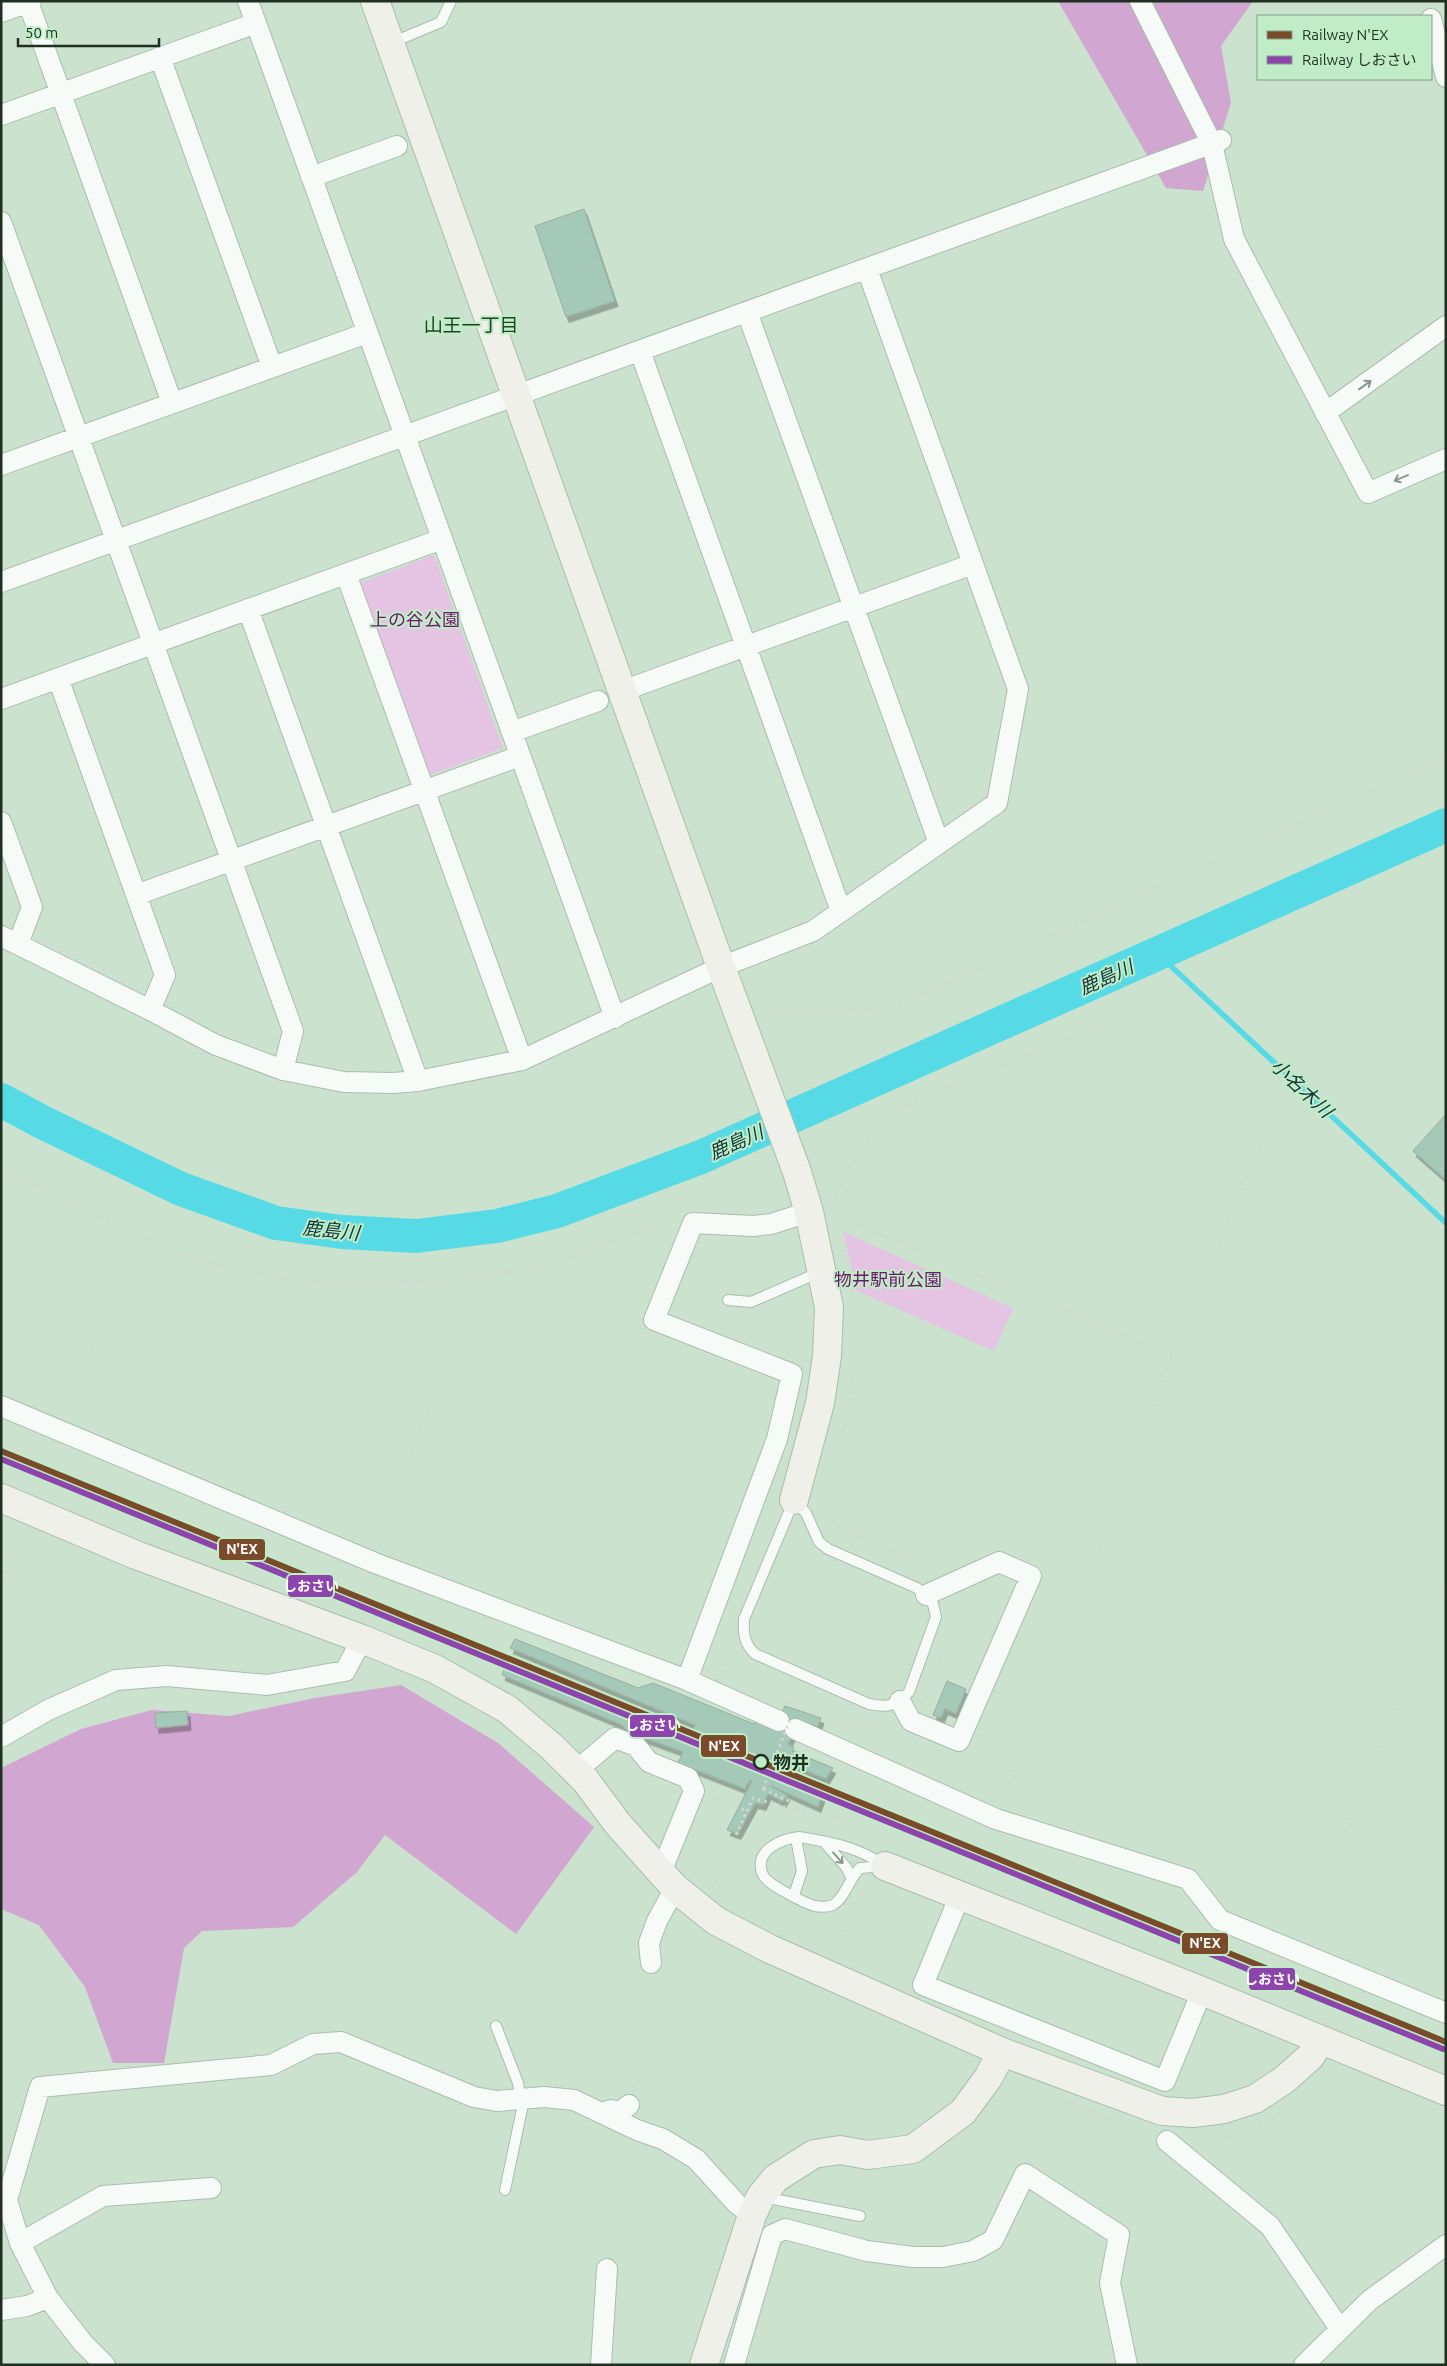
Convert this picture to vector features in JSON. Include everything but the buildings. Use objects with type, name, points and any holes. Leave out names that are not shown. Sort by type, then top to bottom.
[{"type":"street","points":[[248,1],[615,1018]]},
{"type":"street","points":[[375,1],[516,396],[610,696],[721,967],[797,1172],[823,1203],[822,1272],[829,1307],[827,1356],[820,1403],[794,1500]]},
{"type":"street","points":[[1140,1],[1217,142],[1234,239],[1368,493],[1446,459]]},
{"type":"street","points":[[1426,1],[1429,15]]},
{"type":"street","points":[[1,12],[29,2],[172,403]]},
{"type":"street","points":[[1,115],[256,23]]},
{"type":"street","points":[[1432,25],[1446,77]]},
{"type":"street","points":[[160,58],[272,367]]},
{"type":"street","points":[[1,582],[1217,142]]},
{"type":"street","points":[[311,177],[397,146]]},
{"type":"street","points":[[1,222],[293,1031],[283,1070]]},
{"type":"street","points":[[1,822],[32,907],[10,940],[216,1045],[283,1070],[344,1082],[393,1083],[418,1081],[522,1060],[721,967],[813,931],[997,803],[1018,689],[867,269]]},
{"type":"street","points":[[748,312],[939,843]]},
{"type":"street","points":[[1325,413],[1446,326]]},
{"type":"street","points":[[1,465],[367,333]]},
{"type":"street","points":[[640,351],[841,911]]},
{"type":"street","points":[[1,699],[442,539]]},
{"type":"street","points":[[512,732],[973,564]]},
{"type":"street","points":[[346,574],[522,1060]]},
{"type":"street","points":[[248,609],[418,1081]]},
{"type":"street","points":[[58,678],[165,975],[150,1010]]},
{"type":"street","points":[[136,895],[520,756]]},
{"type":"street","points":[[687,1680],[777,1439],[792,1374],[654,1320],[693,1223],[753,1226],[771,1224],[823,1203]]},
{"type":"street","points":[[1,1406],[61,1429],[374,1563],[687,1680],[788,1722],[996,1819],[1188,1879],[1220,1920],[1446,2013]]},
{"type":"street","points":[[1,1498],[136,1555],[362,1639],[435,1669],[507,1709],[576,1771],[617,1824],[668,1880],[716,1921],[770,1949],[1002,2052],[1162,2111],[1193,2113],[1224,2109],[1255,2098],[1291,2074],[1310,2057],[1320,2040]]},
{"type":"street","points":[[900,1700],[911,1721],[959,1741],[1031,1576],[999,1562],[926,1595]]},
{"type":"street","points":[[1,1737],[48,1710],[116,1680],[167,1676],[267,1685],[345,1671],[362,1639]]},
{"type":"street","points":[[576,1771],[615,1738],[636,1746],[648,1762],[688,1778],[694,1791],[649,1944],[651,1963]]},
{"type":"street","points":[[885,1866],[1446,2091]]},
{"type":"street","points":[[960,1895],[923,1985],[1165,2081],[1202,1992]]},
{"type":"street","points":[[105,2365],[83,2344],[48,2298],[20,2242],[4,2199],[40,2087],[271,2065],[314,2044],[341,2042],[474,2097],[497,2102],[544,2097],[574,2100],[637,2130],[663,2139],[696,2159],[738,2204],[756,2206]]},
{"type":"street","points":[[704,2365],[756,2206],[776,2178],[814,2154],[840,2150],[868,2155],[914,2149],[963,2112],[988,2078],[1002,2052]]},
{"type":"street","points":[[602,2113],[611,2110],[620,2112],[629,2105]]},
{"type":"street","points":[[1167,2141],[1270,2226],[1340,2328]]},
{"type":"street","points":[[734,2365],[772,2235],[785,2229],[867,2251],[913,2257],[943,2257],[973,2251],[992,2240],[1025,2174],[1119,2236],[1110,2283],[1127,2365]]},
{"type":"street","points":[[20,2242],[103,2196],[210,2188]]},
{"type":"street","points":[[1304,2365],[1370,2300],[1446,2245]]},
{"type":"street","points":[[601,2365],[607,2269]]},
{"type":"street","points":[[1,2310],[27,2306],[48,2298]]},
{"type":"lane","points":[[390,44],[441,22],[450,1]]},
{"type":"lane","points":[[728,1300],[751,1302],[822,1272]]},
{"type":"lane","points":[[794,1500],[806,1514],[819,1542],[828,1549],[917,1588],[933,1604],[936,1617],[909,1692],[900,1700],[885,1707],[869,1704],[756,1654],[746,1646],[744,1619],[794,1500]]},
{"type":"lane","points":[[794,1896],[802,1871],[796,1838]]},
{"type":"lane","points":[[796,1838],[837,1844],[873,1858],[885,1866],[860,1868],[851,1877],[840,1900],[831,1906],[815,1906],[770,1884],[763,1875],[761,1866],[764,1854],[772,1844],[785,1839],[796,1838]]},
{"type":"lane","points":[[823,1841],[846,1867],[851,1877]]},
{"type":"lane","points":[[496,2026],[521,2098],[522,2109],[505,2190]]},
{"type":"lane","points":[[756,2206],[860,2216]]},
{"type":"path","points":[[742,1022],[777,1010],[892,1008],[1446,756]]},
{"type":"path","points":[[823,1203],[834,1197],[882,1115],[1114,1019]]},
{"type":"path","points":[[882,1115],[895,1143],[860,1226],[1172,1355]]},
{"type":"path","points":[[996,1819],[1172,1355],[1269,1124]]},
{"type":"path","points":[[1,1168],[182,1256],[238,1271],[305,1281],[365,1284],[472,1279],[554,1263],[653,1226],[693,1223]]},
{"type":"path","points":[[837,1226],[854,1302],[853,1372],[846,1423],[821,1497],[834,1525],[936,1570]]},
{"type":"path","points":[[61,1429],[134,1232]]},
{"type":"path","points":[[374,1563],[472,1279]]},
{"type":"path","points":[[1,1585],[26,1524]]},
{"type":"path","points":[[1295,1952],[1446,1583]]},
{"type":"path","points":[[923,1707],[952,1634],[959,1596]]},
{"type":"path","points":[[788,1722],[763,1789],[793,1803],[792,1810]]},
{"type":"path","points":[[768,1762],[773,1764]]},
{"type":"path","points":[[694,1791],[747,1811]]},
{"type":"path","points":[[629,2105],[656,2018],[658,1990],[651,1963]]},
{"type":"green space","name":"上の谷公園","points":[[434,555],[503,748],[430,775],[360,583]]},
{"type":"green space","name":"物井駅前公園","points":[[843,1232],[1013,1308],[994,1351],[857,1291]]},
{"type":"shaded area","points":[[1058,1],[1253,1],[1221,46],[1231,103],[1203,191],[1166,188]]},
{"type":"shaded area","points":[[401,1685],[498,1743],[594,1827],[516,1934],[385,1835],[357,1872],[293,1927],[202,1931],[184,1948],[164,2063],[113,2063],[85,1987],[39,1925],[1,1909],[1,1768],[81,1729],[152,1710],[229,1716],[315,1698]]},
{"type":"waterway","name":"鹿島川","points":[[1,1100],[42,1122],[181,1189],[276,1223],[342,1232],[416,1236],[497,1226],[557,1211],[701,1157],[1446,825]]},
{"type":"waterway","name":"小名木川","points":[[1158,954],[1446,1223]]},
{"type":"rail line","name":"N'EX","points":[[1,1451],[1446,2042]]},
{"type":"rail line","name":"しおさい","points":[[1,1459],[1443,2049]]},
{"type":"place","name":"物井","points":[[761,1762]]},
{"type":"district","name":"山王一丁目","points":[[471,325]]}]
